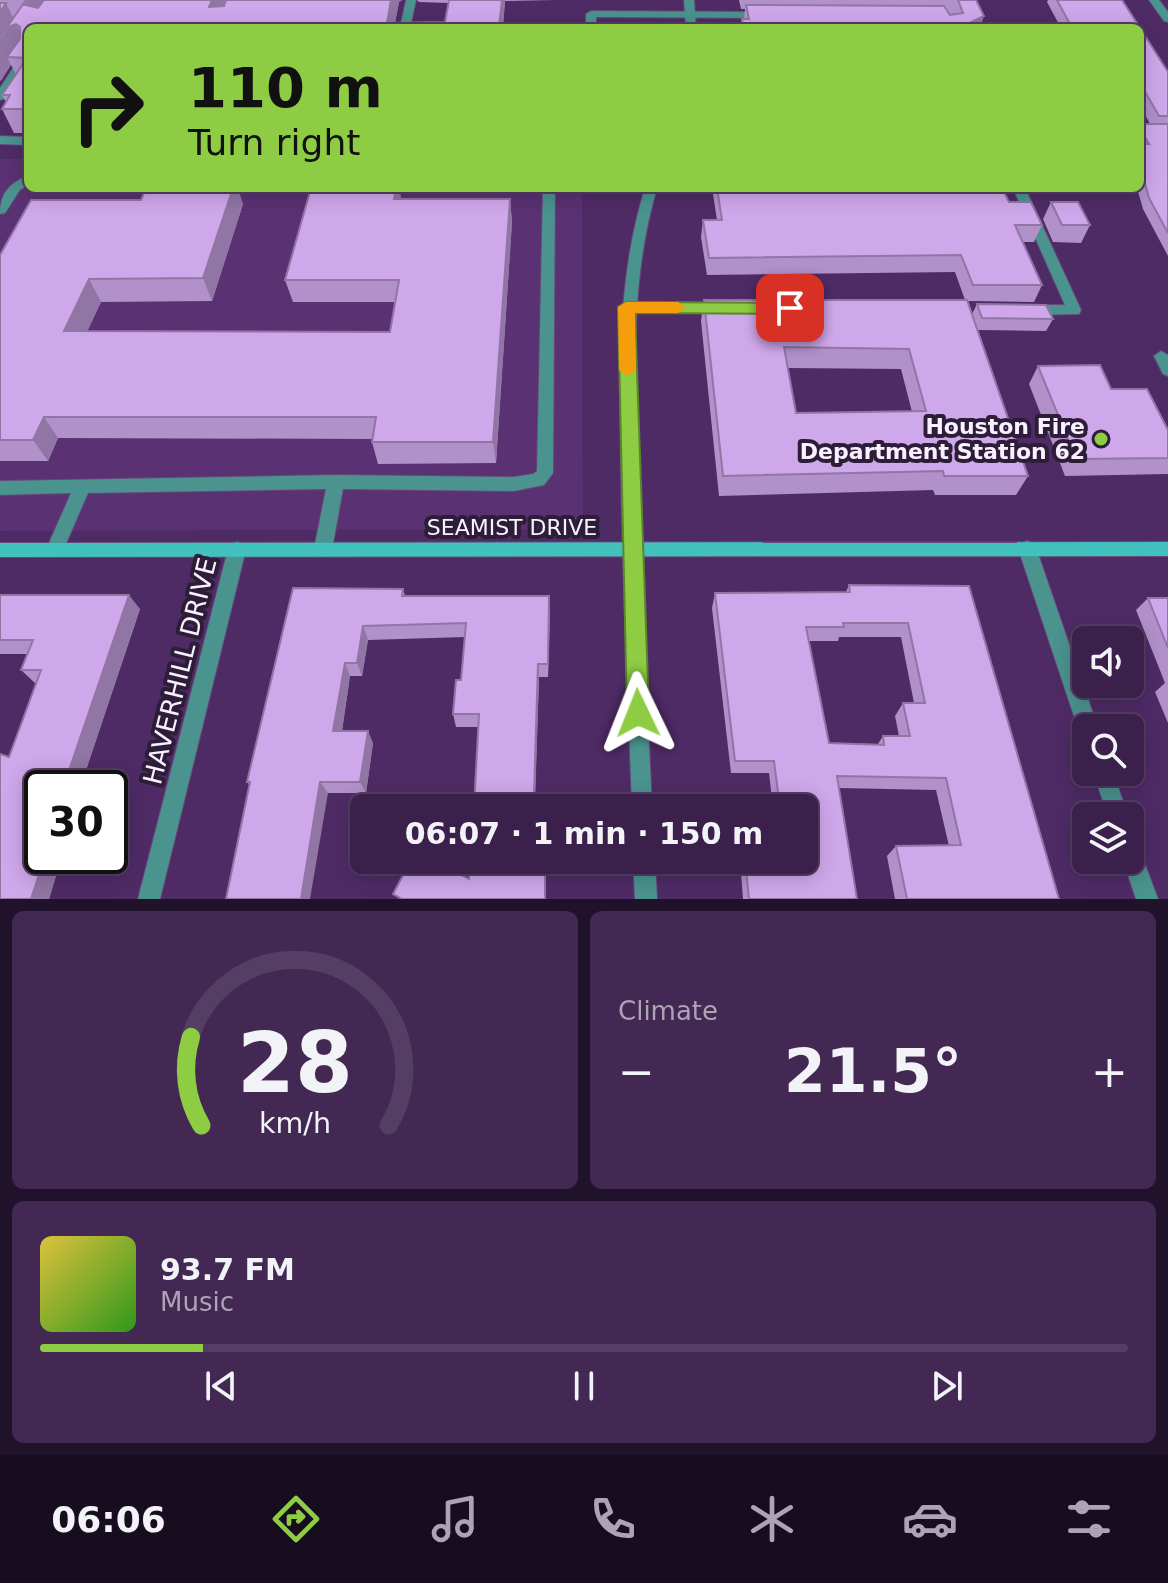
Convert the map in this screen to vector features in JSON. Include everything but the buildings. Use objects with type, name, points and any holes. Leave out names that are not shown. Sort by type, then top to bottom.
[{"type":"street","points":[[406,24],[411,0]]},
{"type":"street","points":[[689,0],[691,24]]},
{"type":"street","points":[[1154,0],[1168,19]]},
{"type":"street","points":[[591,24],[591,14],[774,15]]},
{"type":"street","points":[[0,97],[24,59]]},
{"type":"street","points":[[0,140],[24,141]]},
{"type":"street","points":[[0,210],[15,187],[24,182]]},
{"type":"street","points":[[0,488],[336,482],[514,484],[538,480],[545,473],[549,192]]},
{"type":"street","points":[[641,794],[631,549],[626,307],[638,225],[650,192]]},
{"type":"street","points":[[1011,310],[1074,310],[1021,192]]},
{"type":"street","points":[[626,307],[742,308]]},
{"type":"street","points":[[323,549],[336,482]]},
{"type":"street","points":[[55,550],[82,487]]},
{"type":"street","points":[[1027,548],[1083,714]]},
{"type":"street","name":"HAVERHILL DRIVE","points":[[149,899],[237,549]]},
{"type":"street","name":"SEAMIST DRIVE","points":[[0,550],[1168,549]]},
{"type":"street","points":[[645,874],[646,899]]},
{"type":"street","points":[[1138,874],[1147,899]]},
{"type":"shaded area","points":[[0,159],[24,159],[24,192],[582,192],[583,529],[0,531]]},
{"type":"slow traffic","points":[[628,370],[626,307],[678,308]]},
{"type":"place","name":"Houston Fire Department Station 62","points":[[1101,439]]},
{"type":"route","points":[[638,713],[626,307],[790,308]]}]
